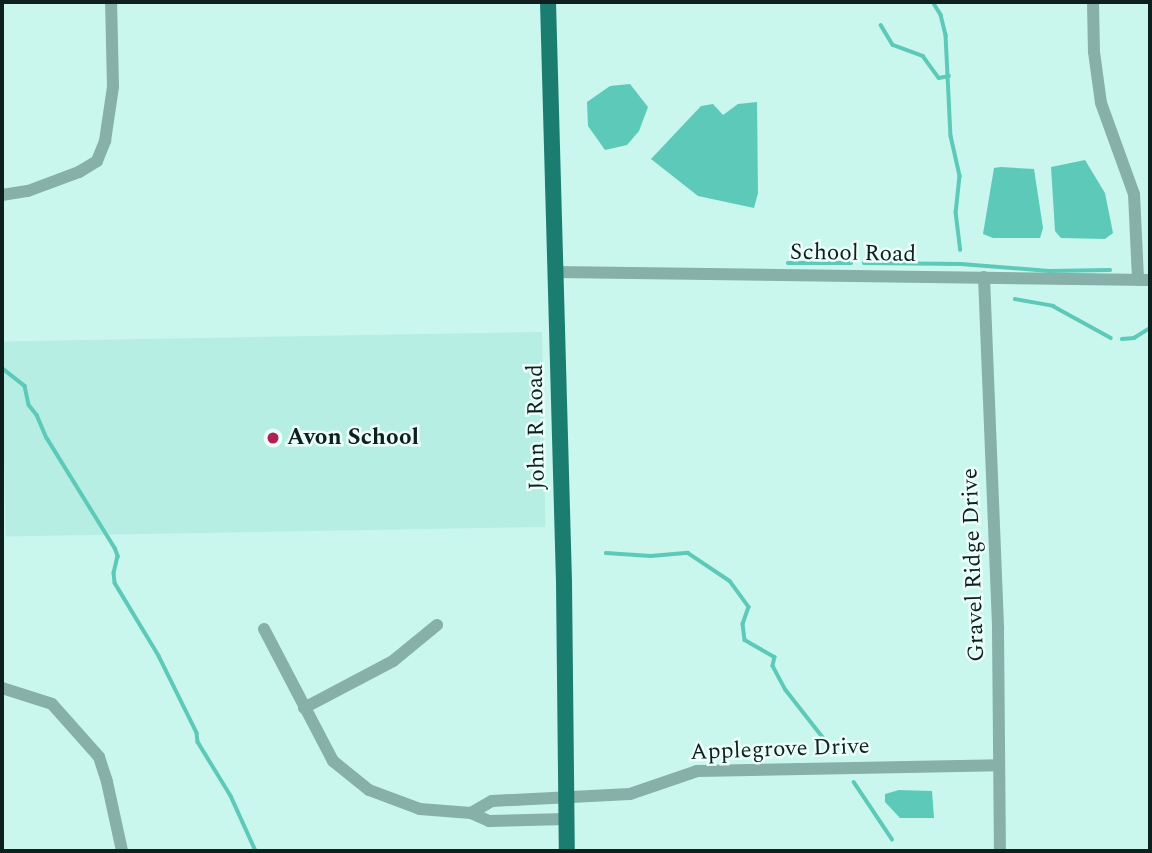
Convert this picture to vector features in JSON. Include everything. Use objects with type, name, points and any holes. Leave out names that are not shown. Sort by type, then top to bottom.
[{"type":"main road","name":"John R Road","points":[[548,2],[567,851]]},
{"type":"street","points":[[2,195],[29,191],[79,172],[97,161],[105,141],[113,87],[111,2]]},
{"type":"street","points":[[1093,2],[1094,52],[1101,103],[1133,194],[1144,280]]},
{"type":"street","name":"School Road","points":[[556,272],[1144,280]]},
{"type":"street","name":"Gravel Ridge Drive","points":[[984,277],[998,629],[1000,851]]},
{"type":"street","points":[[304,708],[393,661],[438,625]]},
{"type":"street","points":[[264,629],[333,761],[369,790],[420,808],[471,813],[489,821],[566,819]]},
{"type":"street","points":[[2,688],[52,704],[99,757],[122,851]]},
{"type":"street","name":"Applegrove Drive","points":[[471,813],[492,802],[630,794],[697,771],[999,765]]},
{"type":"shaded area","points":[[630,84],[648,107],[639,131],[627,145],[605,150],[588,126],[587,102],[610,86]]},
{"type":"shaded area","points":[[757,102],[758,193],[754,208],[698,196],[651,159],[701,106],[713,104],[723,115],[738,104]]},
{"type":"shaded area","points":[[1085,160],[1105,193],[1113,233],[1105,239],[1061,238],[1055,231],[1051,167]]},
{"type":"shaded area","points":[[994,168],[1034,169],[1043,228],[1040,238],[993,238],[983,234]]},
{"type":"shaded area","name":"Avon School","points":[[542,332],[545,527],[5,536],[2,341]]},
{"type":"shaded area","points":[[1150,672],[1150,806],[1148,738]]},
{"type":"shaded area","points":[[899,790],[932,791],[934,818],[900,818],[885,802],[885,794]]},
{"type":"waterway","points":[[933,2],[941,15],[946,35],[951,136],[960,176],[956,212],[961,250]]},
{"type":"waterway","points":[[881,25],[893,45],[923,56],[939,78],[949,76]]},
{"type":"waterway","points":[[788,263],[851,263]]},
{"type":"waterway","points":[[864,263],[961,264],[1049,271],[1110,270]]},
{"type":"waterway","points":[[1015,299],[1053,306],[1111,338]]},
{"type":"waterway","points":[[1122,339],[1134,338],[1150,328]]},
{"type":"waterway","points":[[2,368],[25,386],[29,405],[37,415],[47,438],[115,548],[118,556],[115,583],[159,656],[197,733],[198,742],[231,796],[256,851]]},
{"type":"waterway","points":[[606,553],[651,556],[688,553],[730,581],[749,607],[743,624],[745,640],[775,657],[773,666],[786,690],[825,740]]},
{"type":"waterway","points":[[854,782],[892,839]]},
{"type":"place","name":"Avon School","points":[[273,438]]}]
